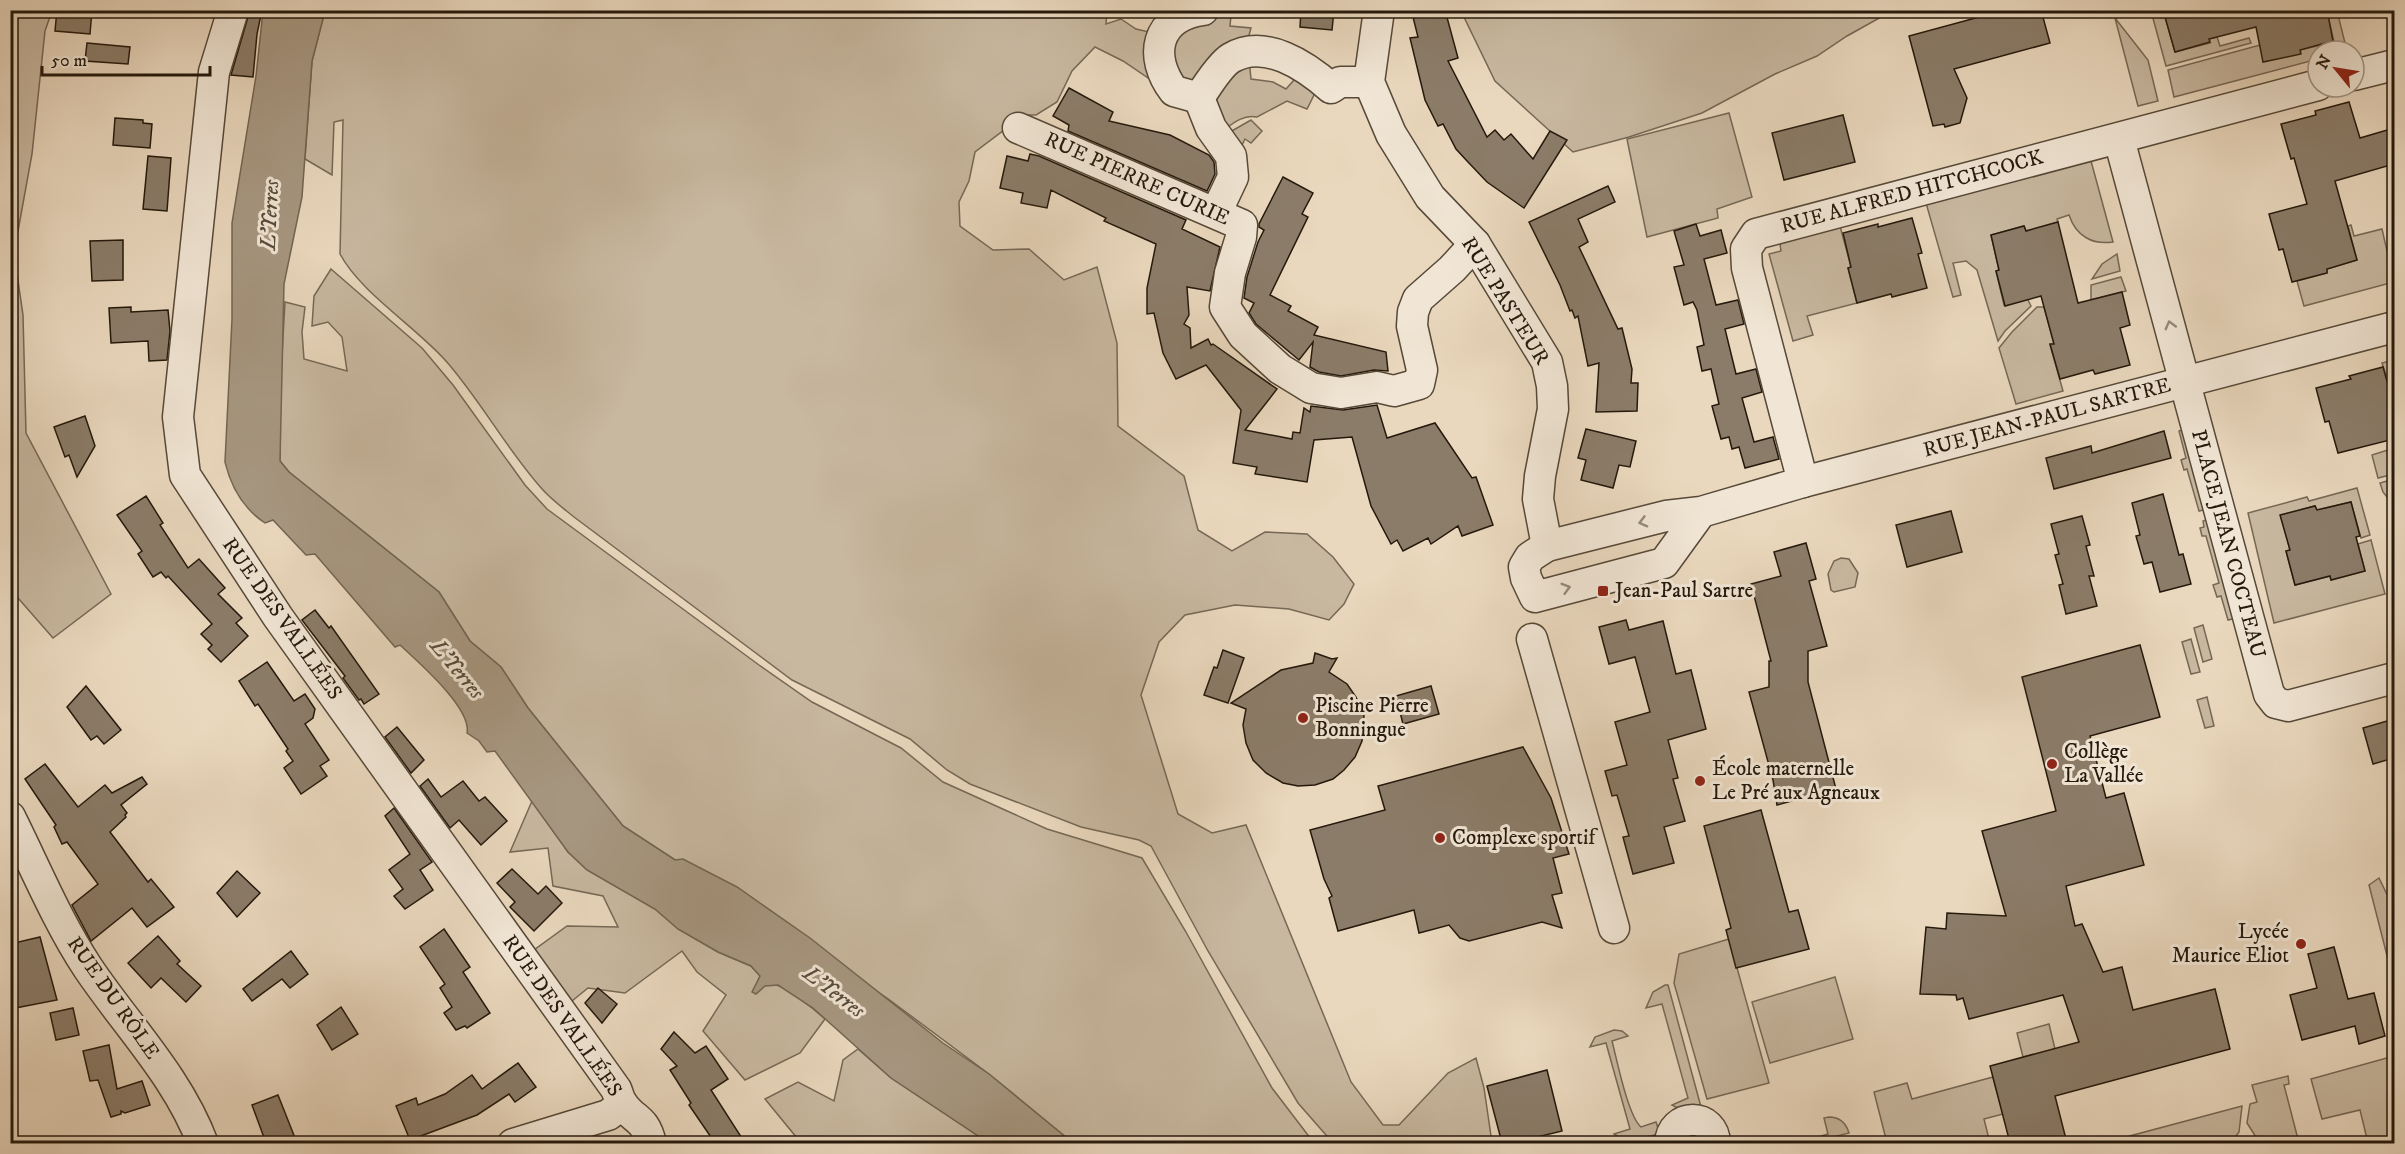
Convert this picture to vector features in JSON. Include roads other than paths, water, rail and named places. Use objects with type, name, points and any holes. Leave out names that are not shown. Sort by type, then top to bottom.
[{"type":"street","name":"RUE DES VALLÉES","points":[[233,10],[214,72],[179,405],[178,417],[185,476],[278,617],[616,1089],[622,1105],[648,1130],[651,1143]]},
{"type":"street","points":[[1199,98],[1174,92],[1162,73],[1158,58],[1167,27],[1189,12],[1203,10]]},
{"type":"street","points":[[1199,98],[1230,58],[1254,51],[1282,56],[1309,69],[1331,88],[1340,82],[1369,82],[1378,10]]},
{"type":"street","points":[[2366,72],[2394,65]]},
{"type":"street","name":"RUE PASTEUR","points":[[1369,82],[1391,134],[1430,197],[1475,244],[1547,362],[1552,386],[1553,409],[1539,476],[1538,499],[1547,546]]},
{"type":"street","name":"RUE ALFRED HITCHCOCK","points":[[1803,482],[1748,268],[1746,249],[1752,238],[1759,232],[2306,88]]},
{"type":"street","points":[[1199,98],[1211,128],[1231,156],[1233,177],[1216,213]]},
{"type":"street","name":"RUE PIERRE CURIE","points":[[1018,128],[1242,225],[1241,237],[1230,273],[1225,307],[1243,335],[1280,369],[1311,388],[1341,393],[1377,387],[1394,391],[1419,384],[1422,370],[1412,326],[1413,312],[1418,299],[1452,269],[1475,244]]},
{"type":"street","name":"PLACE JEAN COCTEAU","points":[[2119,139],[2269,694],[2276,703],[2288,706],[2394,678]]},
{"type":"street","name":"RUE JEAN-PAUL SARTRE","points":[[1701,512],[1664,563],[1535,597],[1526,578],[1524,567],[1530,557],[1547,546],[1666,516],[1701,512],[1803,482],[2394,327]]},
{"type":"street","points":[[1532,639],[1614,928]]},
{"type":"street","name":"RUE DU RÔLE","points":[[10,817],[61,920],[88,967],[180,1095],[203,1143]]},
{"type":"street","points":[[513,1143],[608,1115],[622,1105]]},
{"type":"street","points":[[1670,1143],[1673,1130],[1677,1126],[1686,1120],[1694,1119],[1706,1123],[1711,1129],[1715,1143]]},
{"type":"water","name":"L'Yerres","points":[[263,11],[325,11],[312,61],[302,197],[284,284],[280,461],[289,472],[439,592],[470,641],[501,667],[528,708],[623,826],[675,860],[683,859],[737,887],[810,938],[943,1043],[989,1074],[1073,1143],[989,1143],[891,1078],[813,1008],[778,985],[765,986],[756,994],[752,992],[760,976],[751,966],[718,952],[678,929],[655,909],[587,870],[568,852],[495,751],[487,752],[479,741],[467,733],[461,711],[430,673],[400,645],[395,647],[315,554],[306,555],[273,520],[265,523],[245,504],[235,489],[225,462],[232,319],[232,223],[256,76]]},
{"type":"place","name":"Jean-Paul Sartre","points":[[1603,591]]},
{"type":"place","name":"Piscine Pierre Bonningue","points":[[1303,718]]},
{"type":"place","name":"Collège La Vallée","points":[[2052,764]]},
{"type":"place","name":"École maternelle Le Pré aux Agneaux","points":[[1700,781]]},
{"type":"place","name":"Complexe sportif","points":[[1440,838]]},
{"type":"place","name":"Lycée Maurice Eliot","points":[[2301,944]]}]
